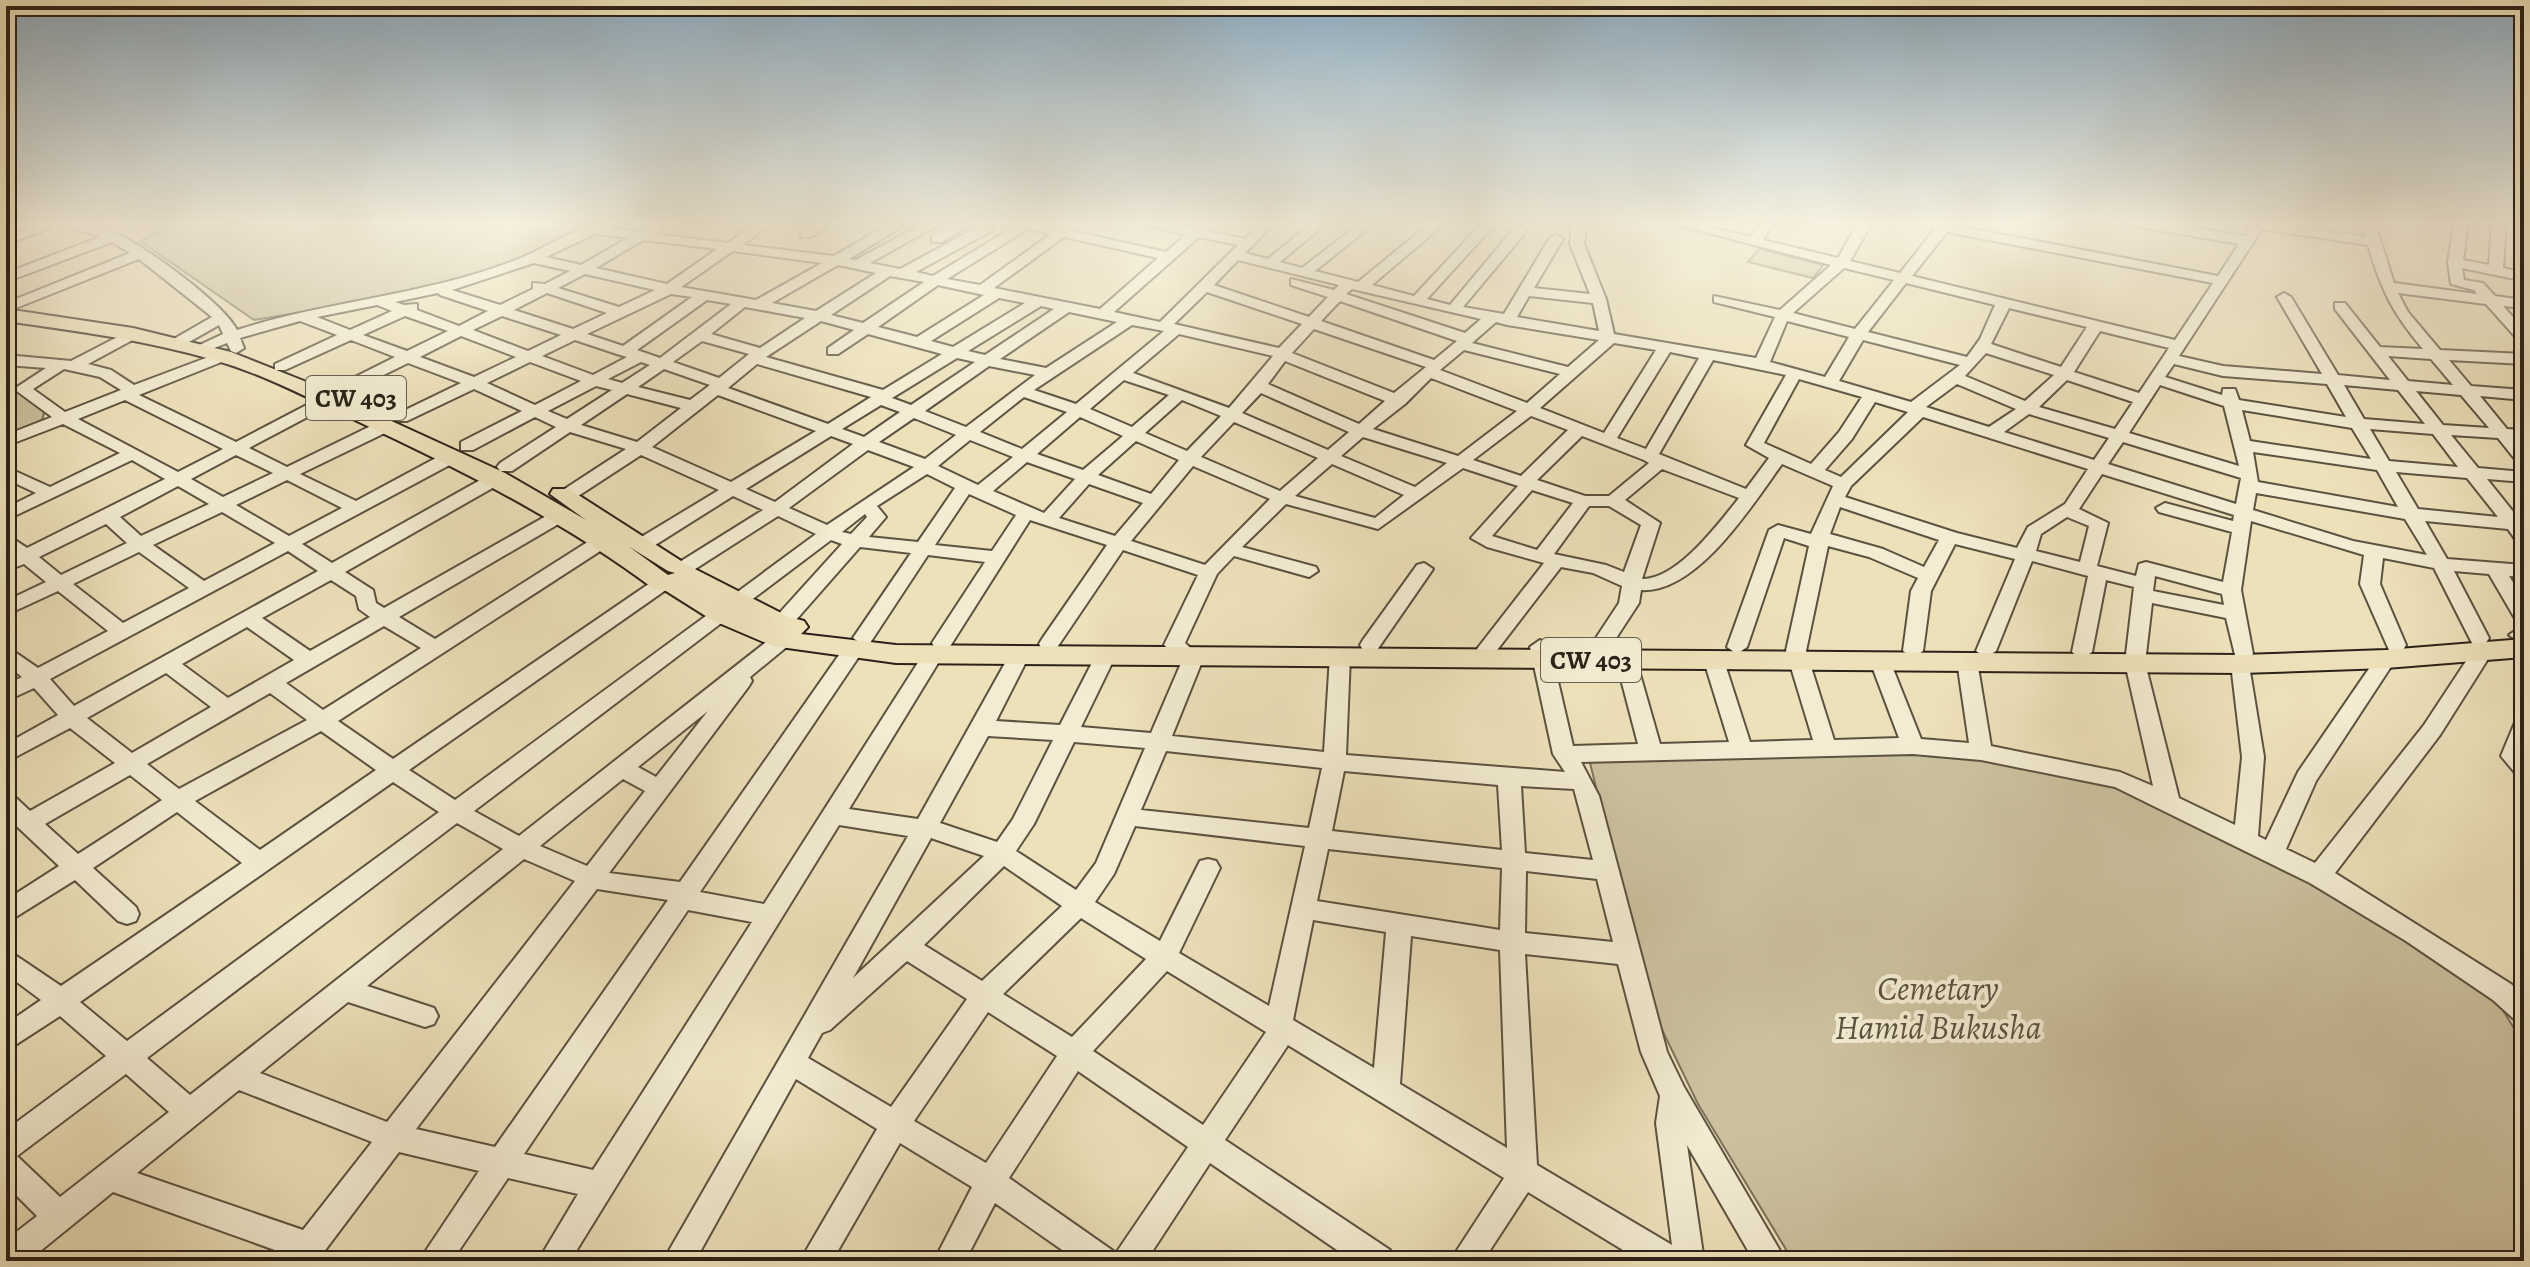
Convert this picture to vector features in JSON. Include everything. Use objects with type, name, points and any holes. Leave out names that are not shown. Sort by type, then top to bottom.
[{"type":"main road","name":"CW 403","points":[[6,311],[210,345],[460,451],[564,506],[645,543],[675,575]]},
{"type":"main road","name":"CW 403","points":[[6,311],[210,345],[280,367],[333,395]]},
{"type":"main road","name":"CW 403","points":[[564,506],[604,540],[675,575],[730,607],[775,640],[1019,656],[1105,657],[1184,652],[1254,642],[1487,649],[1626,660],[1714,661],[1913,651],[1976,656],[2242,659],[2481,645],[2523,634]]},
{"type":"main road","name":"CW 403","points":[[938,649],[1049,644],[1184,652],[1340,656],[1541,654],[1600,647],[1737,647],[1797,656],[1880,661],[2082,652],[2136,658]]},
{"type":"street","points":[[6,311],[71,282]]},
{"type":"street","points":[[176,282],[220,318]]},
{"type":"street","points":[[6,441],[128,392],[210,345],[301,316],[382,302],[468,282]]},
{"type":"street","points":[[525,282],[622,313]]},
{"type":"street","points":[[6,565],[180,479],[333,395],[553,282]]},
{"type":"street","points":[[638,282],[819,316],[987,361],[1047,373]]},
{"type":"street","points":[[6,609],[285,473],[580,335],[679,282]]},
{"type":"street","points":[[6,754],[502,473],[699,335],[792,282]]},
{"type":"street","points":[[30,822],[273,684],[564,506],[758,355],[879,282]]},
{"type":"street","points":[[833,351],[933,282]]},
{"type":"street","points":[[951,282],[1282,354],[1399,401]]},
{"type":"street","points":[[920,342],[1002,282]]},
{"type":"street","points":[[1102,315],[1138,282]]},
{"type":"street","points":[[434,1261],[858,644],[919,550],[973,489],[1023,455],[1121,374],[1169,328],[1208,282]]},
{"type":"street","points":[[1301,282],[1464,342],[1573,373]]},
{"type":"street","points":[[1345,282],[1499,320],[1762,364],[1916,409],[2098,468],[2241,519],[2374,552],[2441,564],[2524,571]]},
{"type":"street","points":[[1049,644],[1117,545],[1191,457],[1259,386],[1282,354],[1340,296],[1360,282]]},
{"type":"street","points":[[1417,301],[1435,282]]},
{"type":"street","points":[[1453,310],[1480,282]]},
{"type":"street","points":[[815,1261],[896,1124],[984,996],[1079,905],[1106,867],[1159,742],[1209,572],[1280,497],[1399,401],[1464,342],[1499,320],[1526,291],[1526,282]]},
{"type":"street","points":[[1592,282],[1608,340]]},
{"type":"street","points":[[1762,364],[1770,334],[1784,315],[1821,282]]},
{"type":"street","points":[[1830,382],[1859,333],[1900,282]]},
{"type":"street","points":[[1919,282],[2095,326],[2223,371],[2524,395]]},
{"type":"street","points":[[1981,752],[1976,656],[2026,555],[2027,540],[2035,530],[2071,508],[2218,282]]},
{"type":"street","points":[[2386,282],[2401,313],[2524,459]]},
{"type":"street","points":[[2458,282],[2478,286],[2521,331]]},
{"type":"street","points":[[1204,286],[1315,323],[1749,496]]},
{"type":"street","points":[[2388,287],[2524,304]]},
{"type":"street","points":[[280,367],[450,288],[720,386],[926,467],[1026,513],[1117,545],[1209,572]]},
{"type":"street","points":[[1526,291],[1599,299]]},
{"type":"street","points":[[6,694],[593,380],[632,354],[703,296]]},
{"type":"street","points":[[2284,297],[2441,564],[2481,645],[2432,730],[2319,876]]},
{"type":"street","points":[[1719,299],[1972,363]]},
{"type":"street","points":[[645,543],[1039,301]]},
{"type":"street","points":[[382,302],[593,380],[693,406]]},
{"type":"street","points":[[1826,748],[1797,656],[1809,577],[1823,523],[1839,492],[1916,409],[1958,379],[1972,363],[1984,347],[2003,304]]},
{"type":"street","points":[[2340,306],[2471,473],[2520,529]]},
{"type":"street","points":[[6,1039],[1066,307]]},
{"type":"street","points":[[301,316],[475,383],[568,426],[640,448],[852,541],[999,558]]},
{"type":"street","points":[[210,345],[220,318]]},
{"type":"street","points":[[210,345],[220,318]]},
{"type":"street","points":[[6,1147],[866,505],[926,467],[1047,373],[1128,321]]},
{"type":"street","points":[[1989,434],[2030,409],[2067,374],[2081,357],[2095,326]]},
{"type":"street","points":[[133,334],[22,389],[63,418],[180,479],[333,569],[366,594],[366,605],[435,648]]},
{"type":"street","points":[[699,335],[880,397],[1023,455],[1154,501]]},
{"type":"street","points":[[1022,391],[1077,410],[1280,497],[1378,524],[1529,410],[1608,340]]},
{"type":"street","points":[[1984,347],[2141,399]]},
{"type":"street","points":[[1608,439],[1665,348]]},
{"type":"street","points":[[2373,351],[2524,359]]},
{"type":"street","points":[[1613,501],[1655,459],[1709,354]]},
{"type":"street","points":[[6,360],[106,373],[128,392],[357,508]]},
{"type":"street","points":[[2223,371],[2249,481],[2231,590],[2253,757],[2246,838]]},
{"type":"street","points":[[1795,373],[1754,445],[1813,472],[1839,492],[1950,537],[2093,571],[2180,605],[2234,613]]},
{"type":"street","points":[[1121,374],[1180,393],[1416,494]]},
{"type":"street","points":[[1958,379],[2030,409],[2249,481],[2410,514],[2520,529]]},
{"type":"street","points":[[2156,379],[2232,403],[2358,422],[2524,435]]},
{"type":"street","points":[[1259,386],[1362,431],[1584,501],[1613,501],[1651,523],[1629,603],[1600,647]]},
{"type":"street","points":[[1048,519],[1085,478],[1180,393]]},
{"type":"street","points":[[1813,472],[1846,435],[1871,395]]},
{"type":"street","points":[[1579,429],[1525,483],[1480,538],[1548,559],[1599,568],[1633,584],[1653,585],[1680,570],[1749,496],[1778,458]]},
{"type":"street","points":[[2242,445],[2383,466],[2524,477]]},
{"type":"street","points":[[6,515],[133,453]]},
{"type":"street","points":[[6,472],[51,494]]},
{"type":"street","points":[[1487,649],[1584,501]]},
{"type":"street","points":[[109,1177],[303,1254],[852,541],[877,517],[866,505]]},
{"type":"street","points":[[2165,508],[2241,519]]},
{"type":"street","points":[[2065,510],[2099,523],[2082,652]]},
{"type":"street","points":[[553,1261],[1026,513]]},
{"type":"street","points":[[108,516],[139,544],[203,589]]},
{"type":"street","points":[[1737,647],[1778,530],[1876,553],[1929,576]]},
{"type":"street","points":[[1913,651],[1921,591],[1950,537]]},
{"type":"street","points":[[6,540],[121,632]]},
{"type":"street","points":[[6,913],[180,799],[322,721],[604,540]]},
{"type":"street","points":[[1228,549],[1309,571]]},
{"type":"street","points":[[2273,851],[2306,778],[2391,652],[2370,584],[2374,552]]},
{"type":"street","points":[[2168,801],[2136,658],[2146,568],[2231,590]]},
{"type":"street","points":[[1370,645],[1386,618],[1424,569]]},
{"type":"street","points":[[2496,569],[2523,634]]},
{"type":"street","points":[[248,618],[310,661]]},
{"type":"street","points":[[6,1259],[523,847],[775,640]]},
{"type":"street","points":[[6,653],[37,678],[71,717],[259,863]]},
{"type":"street","points":[[1541,654],[1564,754],[1583,781],[1654,1052],[1674,1096],[1771,1261]]},
{"type":"street","points":[[678,1261],[982,728],[1019,656]]},
{"type":"street","points":[[1128,1261],[1282,1026],[1335,761],[1340,656]]},
{"type":"street","points":[[809,1032],[906,947],[1002,853],[1022,824],[1105,657]]},
{"type":"street","points":[[1626,660],[1652,754]]},
{"type":"street","points":[[1714,661],[1742,750]]},
{"type":"street","points":[[1880,661],[1913,746]]},
{"type":"street","points":[[166,663],[228,709]]},
{"type":"street","points":[[273,684],[393,770],[523,847],[592,879],[771,915]]},
{"type":"street","points":[[2524,725],[2512,756],[2524,768]]},
{"type":"street","points":[[982,728],[1068,732],[1509,778],[1583,781]]},
{"type":"street","points":[[1564,754],[1913,746],[1981,752],[2103,775],[2168,801],[2319,876],[2415,934],[2523,1008]]},
{"type":"street","points":[[620,768],[661,789]]},
{"type":"street","points":[[1465,1261],[1523,1175],[1512,942],[1514,859],[1509,778]]},
{"type":"street","points":[[6,802],[127,914]]},
{"type":"street","points":[[834,815],[924,827],[1002,853],[1079,905],[1282,1026],[1651,1257]]},
{"type":"street","points":[[1128,817],[1606,871]]},
{"type":"street","points":[[949,1261],[990,1182],[1074,1053],[1165,956],[1208,868]]},
{"type":"street","points":[[1304,909],[1512,942],[1627,954]]},
{"type":"street","points":[[1386,1090],[1399,925]]},
{"type":"street","points":[[906,947],[1074,1053],[1374,1260]]},
{"type":"street","points":[[6,961],[61,1001],[190,1112]]},
{"type":"street","points":[[345,990],[425,1016]]},
{"type":"street","points":[[793,1063],[990,1182],[1093,1258]]},
{"type":"street","points":[[237,1076],[393,1137],[601,1186]]},
{"type":"street","points":[[1674,1096],[1670,1108],[1671,1129],[1689,1261]]},
{"type":"street","points":[[6,1165],[58,1216]]},
{"type":"green space","points":[[199,282],[449,282],[393,297],[254,320]]},
{"type":"green space","points":[[6,384],[45,410],[42,420],[6,436]]},
{"type":"green space","name":"Cemetary Hamid Bukusha","points":[[1913,750],[2002,760],[2127,787],[2309,879],[2495,997],[2518,1035],[2524,1160],[2524,1261],[1793,1261],[1698,1104],[1651,1007],[1589,759]]}]
